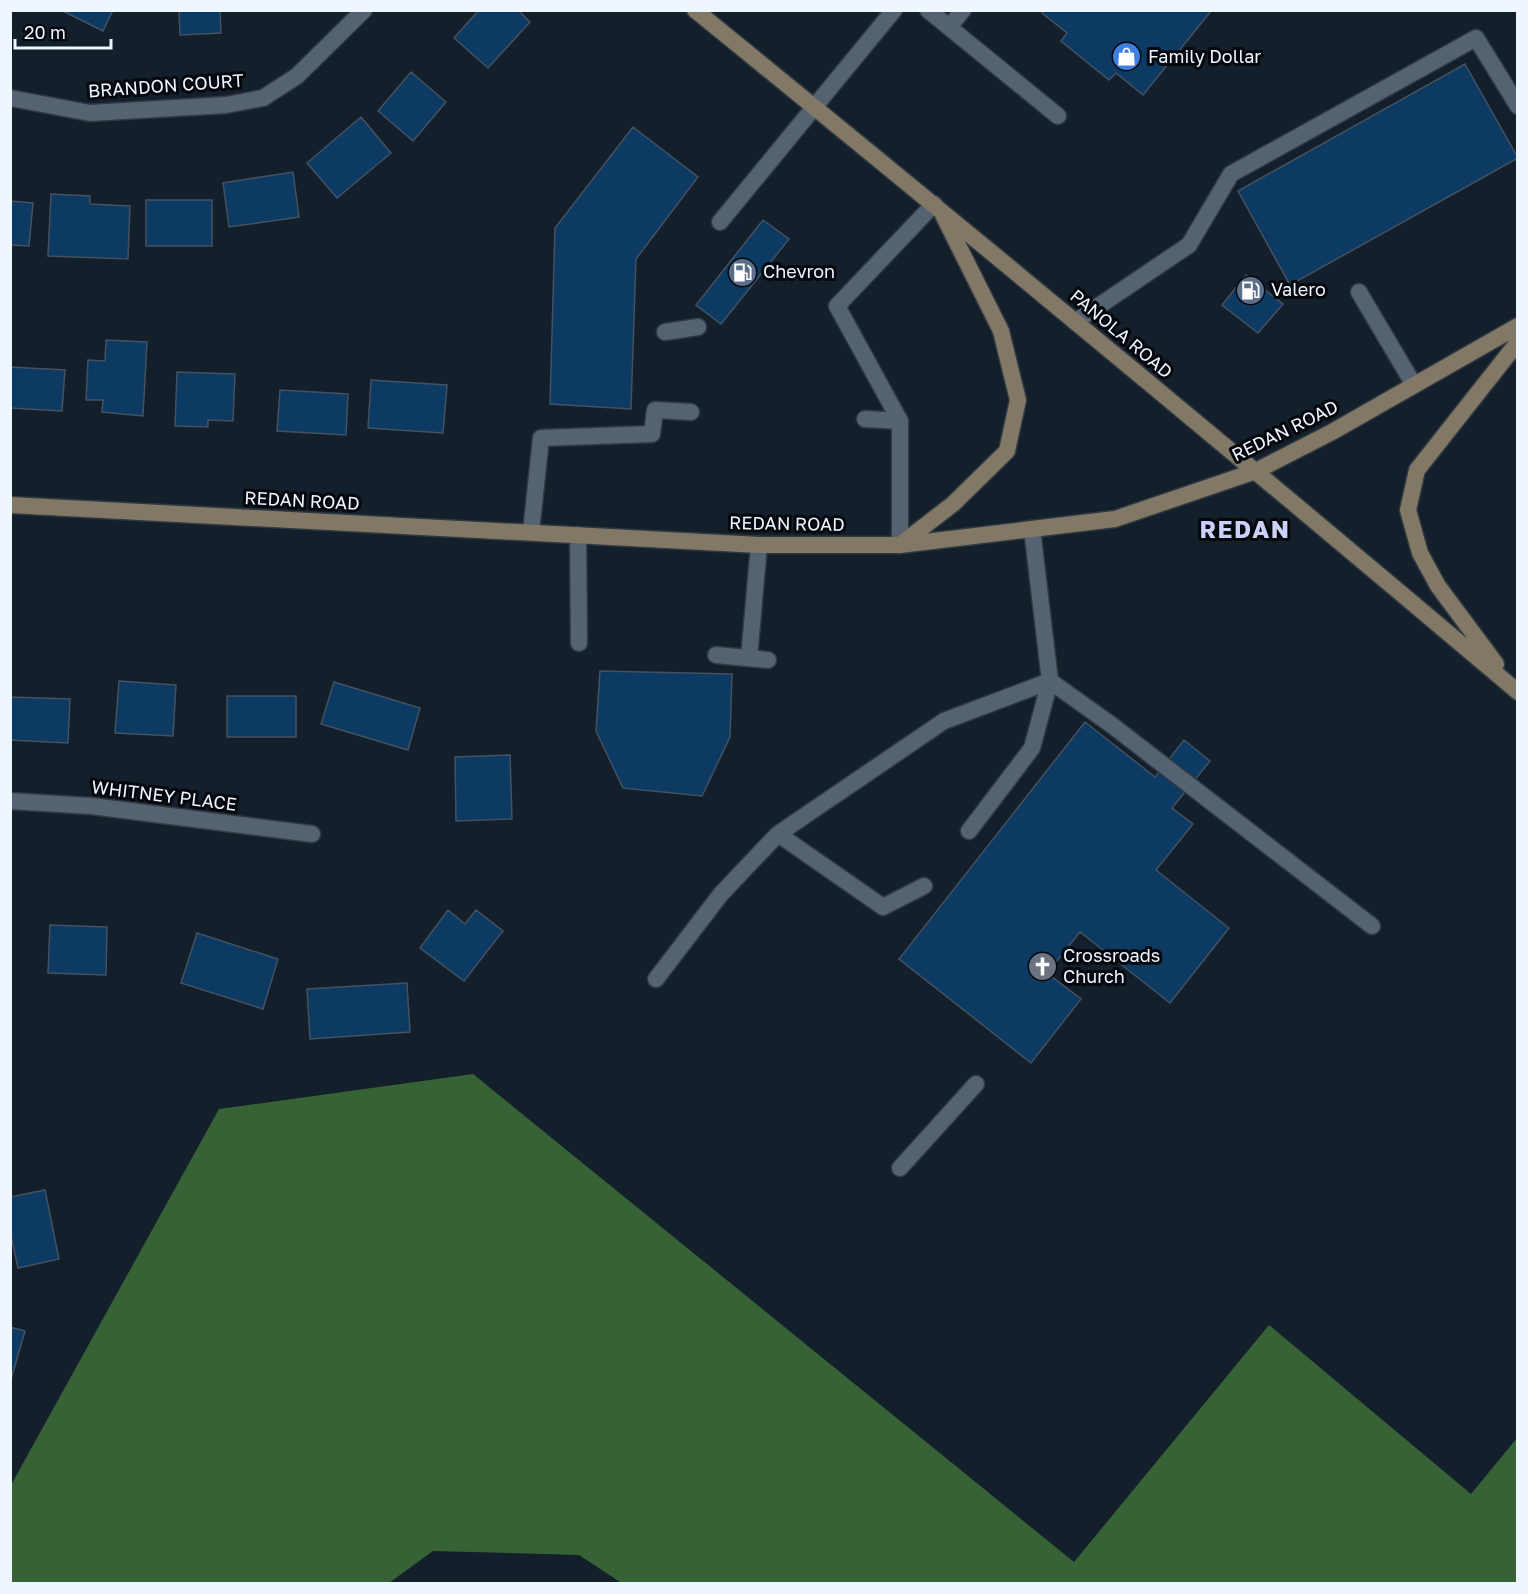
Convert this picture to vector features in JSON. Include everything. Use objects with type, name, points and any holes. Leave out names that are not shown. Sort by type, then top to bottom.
[{"type":"main road","name":"PANOLA ROAD","points":[[695,10],[937,206],[1518,691]]},
{"type":"main road","points":[[900,544],[953,504],[1007,451],[1018,400],[1000,332],[937,206]]},
{"type":"main road","name":"REDAN ROAD","points":[[10,505],[759,545],[900,544],[1032,529],[1115,519],[1256,471],[1332,432],[1518,327]]},
{"type":"main road","points":[[1518,342],[1417,470],[1408,510],[1420,553],[1438,586],[1518,691]]},
{"type":"street","name":"BRANDON COURT","points":[[10,98],[90,113],[226,105],[263,98],[297,76],[364,10]]},
{"type":"street","points":[[720,222],[894,10]]},
{"type":"street","points":[[928,10],[1058,116]]},
{"type":"street","points":[[949,27],[963,10]]},
{"type":"street","points":[[1075,322],[1189,245],[1231,174],[1476,38],[1518,106]]},
{"type":"street","points":[[900,544],[900,421],[837,306],[937,206]]},
{"type":"street","points":[[1359,292],[1414,385]]},
{"type":"street","points":[[665,332],[698,327]]},
{"type":"street","points":[[531,532],[540,438],[652,434],[655,410],[691,412]]},
{"type":"street","points":[[865,419],[900,421]]},
{"type":"street","points":[[969,831],[1032,748],[1050,681],[1032,529]]},
{"type":"street","points":[[578,535],[579,643]]},
{"type":"street","points":[[749,658],[759,545]]},
{"type":"street","points":[[716,655],[768,660]]},
{"type":"street","points":[[656,980],[721,894],[778,834],[944,722],[1050,681]]},
{"type":"street","points":[[1050,681],[1113,726],[1372,926]]},
{"type":"street","name":"WHITNEY PLACE","points":[[10,801],[91,806],[312,834]]},
{"type":"street","points":[[778,834],[883,907],[924,886]]},
{"type":"street","points":[[900,1168],[976,1084]]},
{"type":"green space","points":[[473,1074],[1074,1562],[1269,1325],[1471,1494],[1517,1438],[1517,1583],[623,1584],[579,1555],[433,1551],[389,1583],[11,1583],[11,1485],[219,1109]]},
{"type":"building","points":[[61,10],[113,10],[103,31]]},
{"type":"building","points":[[179,10],[220,10],[221,33],[180,35]]},
{"type":"building","points":[[479,10],[518,10],[530,22],[488,68],[454,38]]},
{"type":"building","name":"Family Dollar","points":[[1044,10],[1212,10],[1143,95],[1116,73],[1109,80],[1061,41],[1067,33],[1042,13]]},
{"type":"building","points":[[1465,64],[1518,158],[1290,285],[1238,191]]},
{"type":"building","points":[[411,72],[446,102],[413,141],[378,111]]},
{"type":"building","points":[[361,117],[391,153],[337,198],[307,163]]},
{"type":"building","points":[[633,127],[698,177],[636,259],[631,409],[550,404],[555,228]]},
{"type":"building","points":[[293,172],[299,217],[229,227],[223,183]]},
{"type":"building","points":[[51,194],[90,196],[90,204],[130,206],[128,259],[48,256]]},
{"type":"building","points":[[146,200],[212,200],[212,246],[146,246]]},
{"type":"building","points":[[10,201],[33,203],[29,246],[10,245]]},
{"type":"building","name":"Chevron","points":[[763,220],[789,239],[721,324],[696,305]]},
{"type":"building","name":"Valero","points":[[1246,275],[1283,304],[1258,333],[1222,305]]},
{"type":"building","points":[[106,340],[147,342],[143,416],[102,412],[103,400],[86,400],[88,360],[105,361]]},
{"type":"building","points":[[10,367],[65,370],[62,411],[10,408]]},
{"type":"building","points":[[177,372],[235,374],[233,421],[208,420],[208,427],[175,426]]},
{"type":"building","points":[[371,380],[447,385],[443,433],[368,428]]},
{"type":"building","points":[[280,390],[348,394],[346,435],[277,431]]},
{"type":"building","points":[[600,671],[732,674],[730,737],[702,796],[623,788],[596,731]]},
{"type":"building","points":[[119,681],[176,685],[173,736],[115,733]]},
{"type":"building","points":[[334,682],[420,708],[408,750],[321,724]]},
{"type":"building","points":[[227,696],[296,696],[296,737],[227,737]]},
{"type":"building","points":[[10,697],[70,699],[68,743],[10,740]]},
{"type":"building","points":[[1085,722],[1155,777],[1184,740],[1210,761],[1172,808],[1193,824],[1156,870],[1229,928],[1170,1003],[1080,932],[1047,973],[1081,999],[1031,1063],[899,959]]},
{"type":"building","points":[[510,755],[512,819],[456,821],[455,757]]},
{"type":"building","points":[[448,910],[465,924],[476,910],[503,931],[464,981],[420,948]]},
{"type":"building","points":[[50,925],[107,927],[106,975],[48,973]]},
{"type":"building","points":[[197,933],[278,959],[263,1009],[181,983]]},
{"type":"building","points":[[407,983],[410,1032],[310,1039],[307,989]]},
{"type":"building","points":[[45,1190],[59,1259],[18,1268],[10,1231],[10,1197]]},
{"type":"building","points":[[10,1327],[25,1331],[10,1383]]},
{"type":"place","name":"Family Dollar","points":[[1127,57]]},
{"type":"place","name":"Chevron","points":[[742,272]]},
{"type":"place","name":"Valero","points":[[1250,290]]},
{"type":"place","name":"Crossroads Church","points":[[1042,966]]},
{"type":"district","name":"REDAN","points":[[1245,530]]}]
